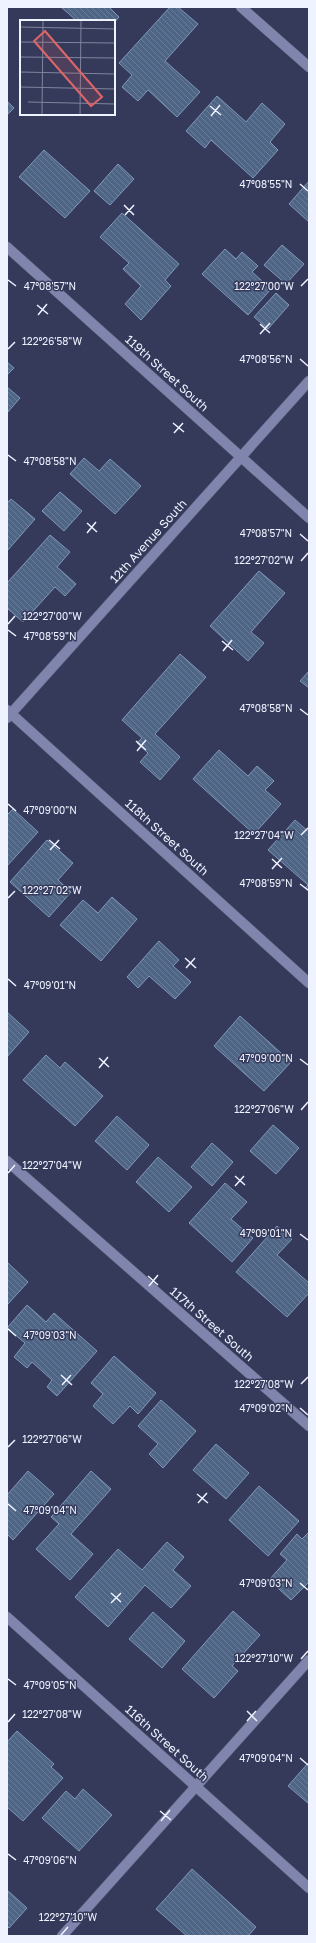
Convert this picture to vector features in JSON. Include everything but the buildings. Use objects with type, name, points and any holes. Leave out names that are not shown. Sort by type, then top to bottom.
[{"type":"street","points":[[242,7],[309,67]]},
{"type":"street","name":"119th Street South","points":[[7,247],[309,518]]},
{"type":"street","name":"12th Avenue South","points":[[8,714],[309,381]]},
{"type":"street","name":"118th Street South","points":[[8,714],[309,983]]},
{"type":"street","name":"117th Street South","points":[[7,1161],[309,1426]]},
{"type":"street","name":"116th Street South","points":[[7,1617],[309,1888]]},
{"type":"street","points":[[62,1936],[309,1660]]}]
